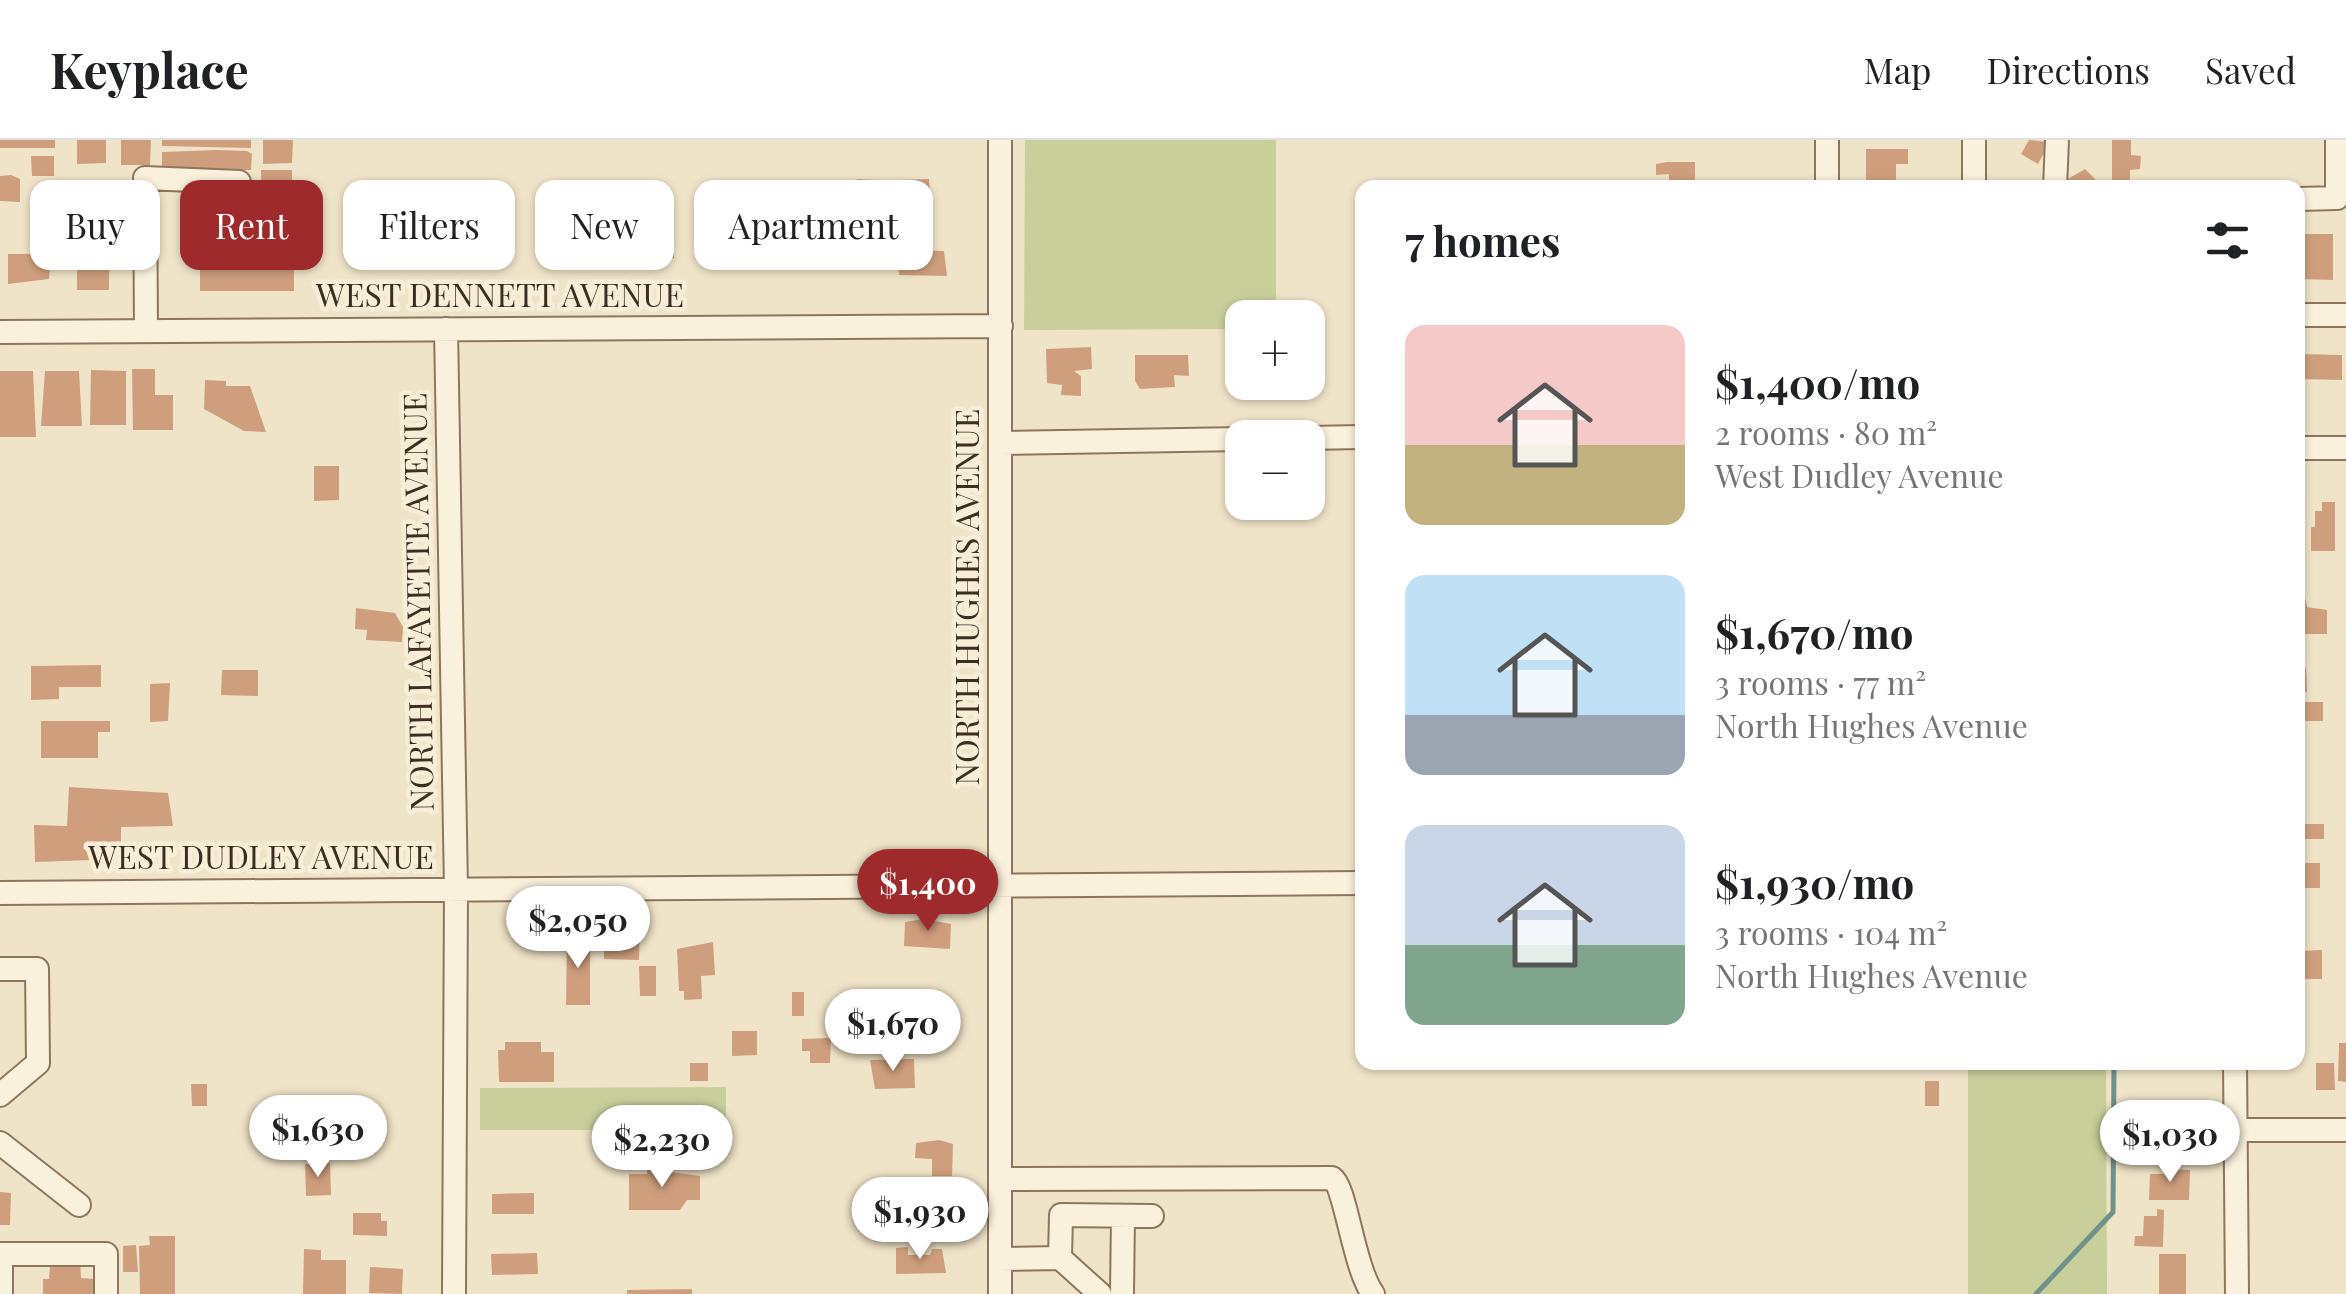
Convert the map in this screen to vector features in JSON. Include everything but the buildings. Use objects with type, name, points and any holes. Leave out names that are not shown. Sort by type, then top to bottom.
[{"type":"street","name":"NORTH HUGHES AVENUE","points":[[1000,140],[1000,1294]]},
{"type":"street","points":[[1826,140],[1827,180]]},
{"type":"street","points":[[1974,140],[1974,180]]},
{"type":"street","points":[[2055,180],[2057,140]]},
{"type":"street","points":[[2305,200],[2342,203],[2337,140]]},
{"type":"street","points":[[146,331],[145,178],[192,180]]},
{"type":"street","points":[[2305,315],[2346,315]]},
{"type":"street","name":"WEST DENNETT AVENUE","points":[[0,332],[1001,326]]},
{"type":"street","name":"NORTH LAFAYETTE AVENUE","points":[[446,329],[456,889],[454,1294]]},
{"type":"street","points":[[1325,438],[1355,438]]},
{"type":"street","points":[[1001,443],[1225,439]]},
{"type":"street","points":[[2305,448],[2346,448]]},
{"type":"street","name":"WEST DUDLEY AVENUE","points":[[0,893],[1355,884]]},
{"type":"street","points":[[0,969],[37,969],[38,1006],[38,1063],[0,1095]]},
{"type":"street","points":[[2236,1070],[2237,1294]]},
{"type":"street","points":[[2236,1130],[2346,1130]]},
{"type":"street","points":[[0,1142],[79,1205]]},
{"type":"street","points":[[1000,1179],[1332,1178],[1343,1189],[1349,1238],[1361,1277],[1372,1294]]},
{"type":"street","points":[[1060,1258],[1060,1215],[1152,1216]]},
{"type":"street","points":[[1122,1294],[1123,1216]]},
{"type":"street","points":[[1,1294],[1,1254],[106,1254],[106,1294]]},
{"type":"street","points":[[1000,1259],[1060,1258],[1100,1294]]},
{"type":"green space","points":[[1025,140],[1276,140],[1276,300],[1225,300],[1225,329],[1024,330]]},
{"type":"green space","points":[[1968,1070],[2106,1070],[2107,1294],[1968,1294]]},
{"type":"green space","points":[[726,1087],[726,1130],[480,1130],[480,1088]]},
{"type":"waterway","points":[[2036,1294],[2113,1212],[2114,1070]]}]
